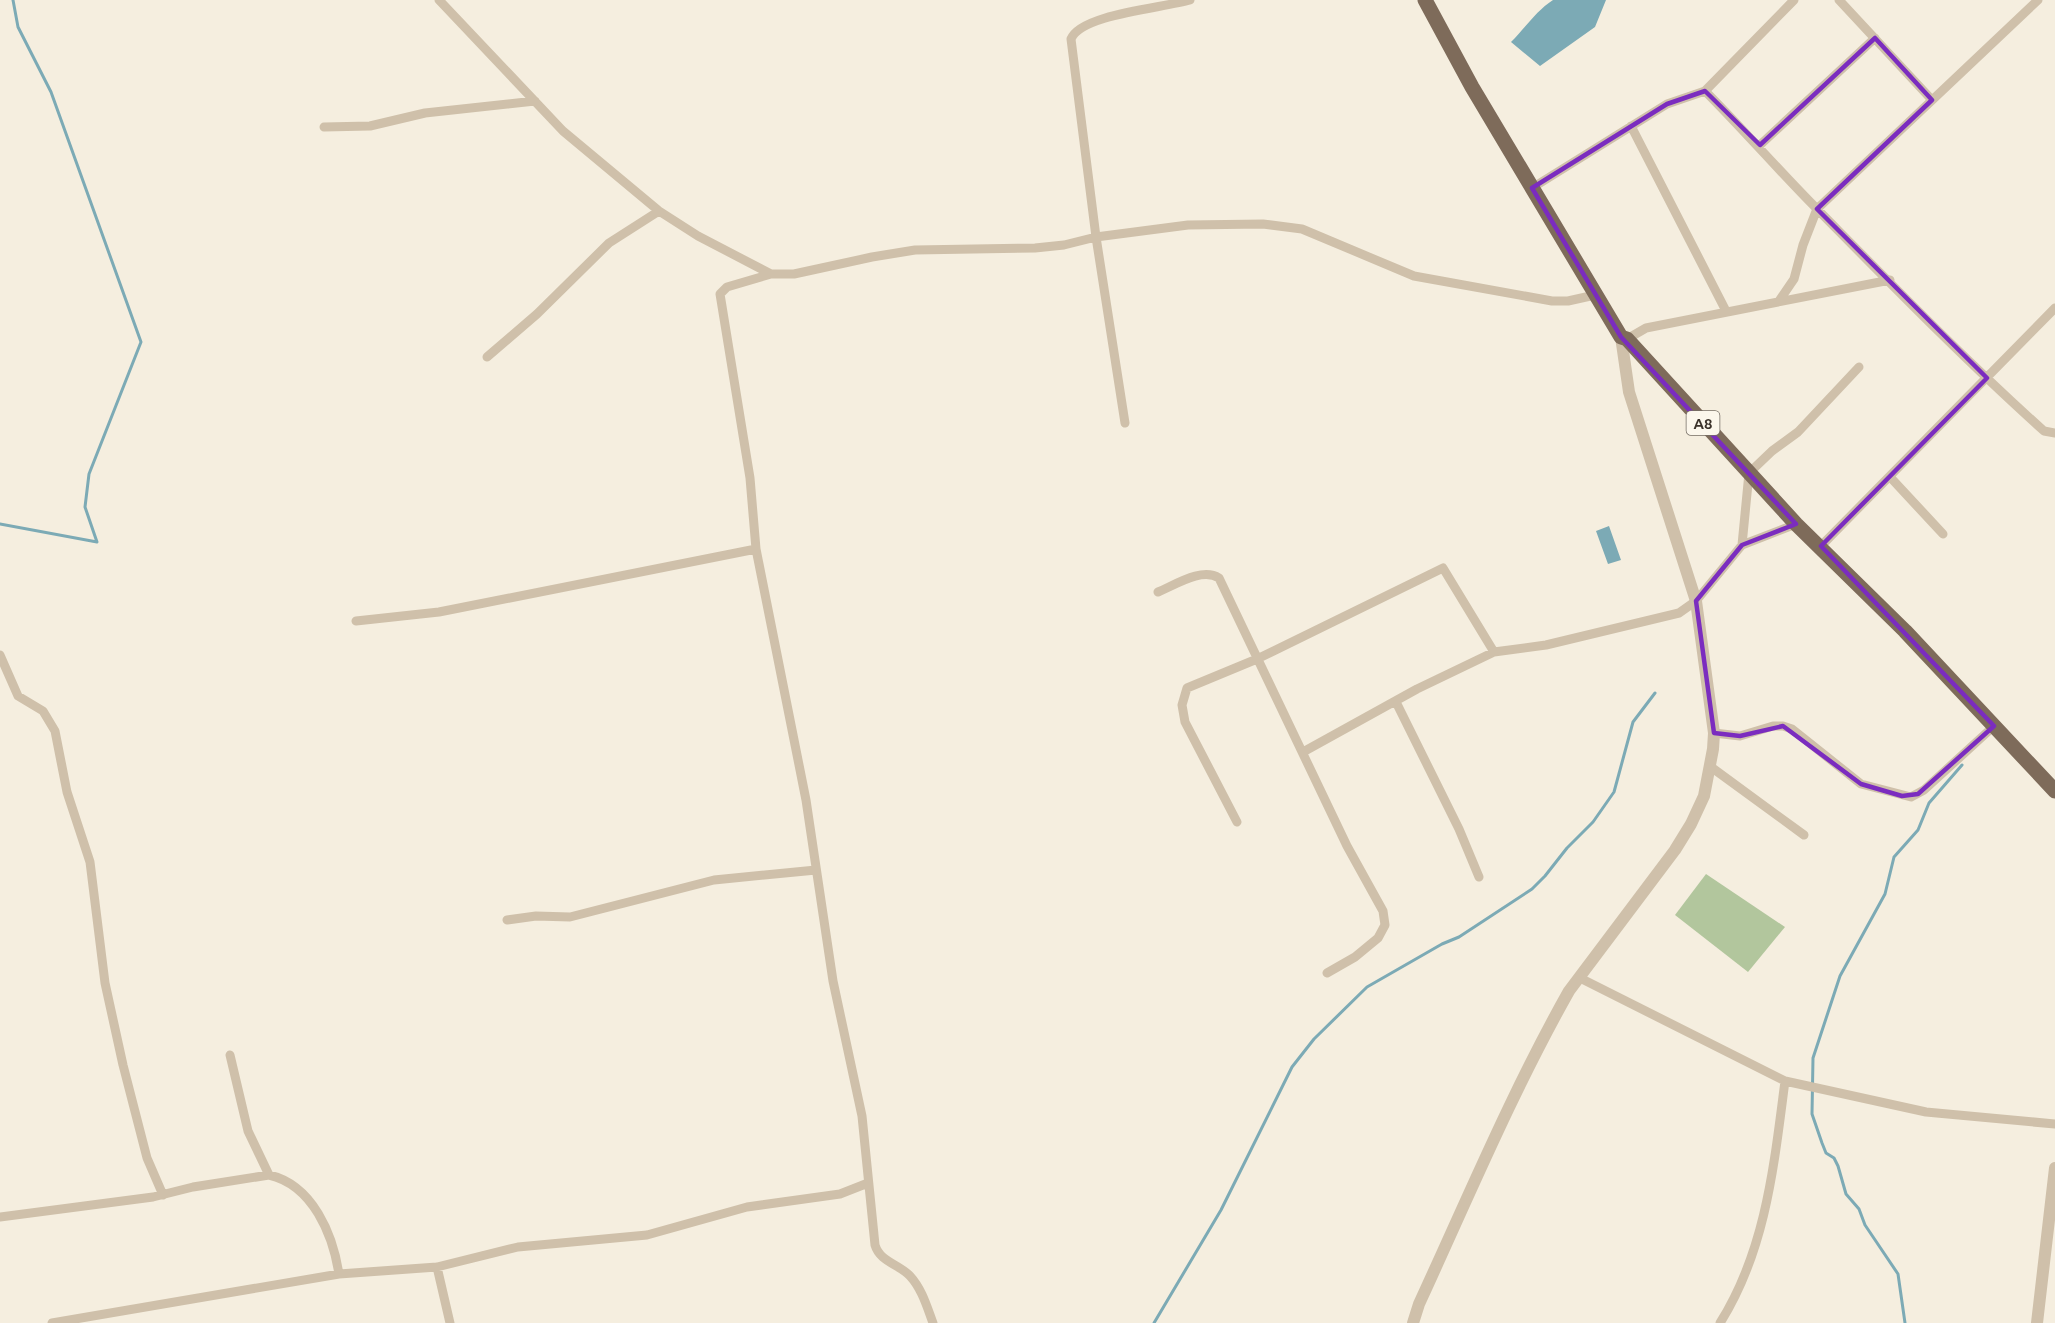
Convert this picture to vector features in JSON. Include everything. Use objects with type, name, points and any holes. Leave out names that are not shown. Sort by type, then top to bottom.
[{"type":"main road","name":"A8","points":[[1431,2],[1532,188],[1595,295],[1624,338],[1796,524],[1821,546],[2055,791]]},
{"type":"street","points":[[439,0],[563,131],[659,211],[698,236],[771,274]]},
{"type":"street","points":[[1125,423],[1096,237],[1072,35],[1086,23],[1098,18],[1163,8],[1190,0]]},
{"type":"street","points":[[1532,188],[1674,101],[1706,91],[1794,0]]},
{"type":"street","points":[[1839,0],[1932,100]]},
{"type":"street","points":[[1779,301],[1794,279],[1803,245],[1817,209],[2037,0]]},
{"type":"street","points":[[1760,146],[1875,38]]},
{"type":"street","points":[[1706,91],[1817,209],[1987,378],[2044,431],[2055,434]]},
{"type":"street","points":[[324,127],[370,126],[435,112],[535,101]]},
{"type":"street","points":[[1631,126],[1726,311]]},
{"type":"street","points":[[487,357],[537,314],[609,243],[659,211]]},
{"type":"street","points":[[933,1323],[922,1294],[912,1277],[882,1258],[877,1251],[862,1116],[833,981],[780,662],[756,549],[750,478],[720,294],[727,287],[771,274],[795,274],[915,250],[1044,248],[1096,237],[1188,225],[1287,225],[1315,233],[1413,276],[1552,301],[1568,301],[1595,295]]},
{"type":"street","points":[[1413,1323],[1419,1304],[1530,1064],[1569,991],[1675,850],[1704,796],[1711,767],[1714,733],[1696,601],[1629,392],[1624,338],[1646,328],[1890,280]]},
{"type":"street","points":[[1821,546],[1891,478],[2055,308]]},
{"type":"street","points":[[1742,545],[1749,472],[1772,450],[1798,432],[1859,367]]},
{"type":"street","points":[[1891,478],[1943,534]]},
{"type":"street","points":[[1303,752],[1494,652],[1546,645],[1645,623],[1679,612],[1696,601],[1742,545],[1796,524]]},
{"type":"street","points":[[356,621],[439,612],[756,549]]},
{"type":"street","points":[[1237,822],[1198,752],[1185,722],[1182,705],[1188,688],[1257,659],[1443,568],[1494,652]]},
{"type":"street","points":[[1158,592],[1202,574],[1219,578],[1347,846],[1379,900],[1385,918],[1382,933],[1327,973]]},
{"type":"street","points":[[0,655],[18,696],[43,711],[55,731],[67,792],[90,862],[105,983],[125,1075],[147,1158],[163,1195]]},
{"type":"street","points":[[1396,702],[1459,829],[1479,877]]},
{"type":"street","points":[[1714,733],[1740,736],[1783,726],[1792,729],[1861,784],[1911,797],[1924,790],[1994,726]]},
{"type":"street","points":[[1711,767],[1804,835]]},
{"type":"street","points":[[507,920],[536,916],[570,917],[628,900],[723,878],[816,870]]},
{"type":"street","points":[[1580,978],[1785,1081],[1926,1112],[2055,1124]]},
{"type":"street","points":[[230,1055],[248,1131],[269,1175]]},
{"type":"street","points":[[1720,1323],[1745,1277],[1767,1208],[1785,1081]]},
{"type":"street","points":[[2037,1323],[2055,1168]]},
{"type":"street","points":[[0,1217],[163,1195],[193,1187],[269,1175],[278,1177],[295,1188],[322,1219],[334,1246],[339,1274]]},
{"type":"street","points":[[52,1323],[339,1274],[437,1267],[518,1247],[647,1235],[747,1207],[840,1194],[868,1183]]},
{"type":"street","points":[[437,1267],[450,1323]]},
{"type":"highlighted area","points":[[1875,38],[1932,100],[1817,209],[1987,378],[1821,546],[1994,726],[1918,794],[1902,796],[1861,784],[1783,726],[1740,736],[1714,733],[1696,601],[1742,545],[1796,524],[1621,337],[1532,188],[1667,104],[1705,91],[1760,145]]},
{"type":"green space","points":[[1706,874],[1785,927],[1748,972],[1675,915]]},
{"type":"water","points":[[1553,0],[1606,0],[1595,27],[1540,66],[1511,42],[1536,14]]},
{"type":"water","points":[[1609,526],[1621,560],[1608,564],[1596,531]]},
{"type":"waterway","points":[[0,524],[97,542],[85,507],[89,474],[141,342],[51,92],[18,27],[13,0]]},
{"type":"waterway","points":[[1154,1323],[1221,1210],[1292,1067],[1314,1039],[1367,987],[1442,944],[1459,937],[1532,889],[1545,876],[1567,848],[1593,822],[1614,792],[1633,722],[1655,693]]},
{"type":"waterway","points":[[1905,1323],[1898,1274],[1865,1225],[1859,1209],[1846,1194],[1838,1166],[1834,1158],[1826,1153],[1822,1143],[1812,1114],[1813,1058],[1840,976],[1885,894],[1894,857],[1918,830],[1929,803],[1962,765]]}]
